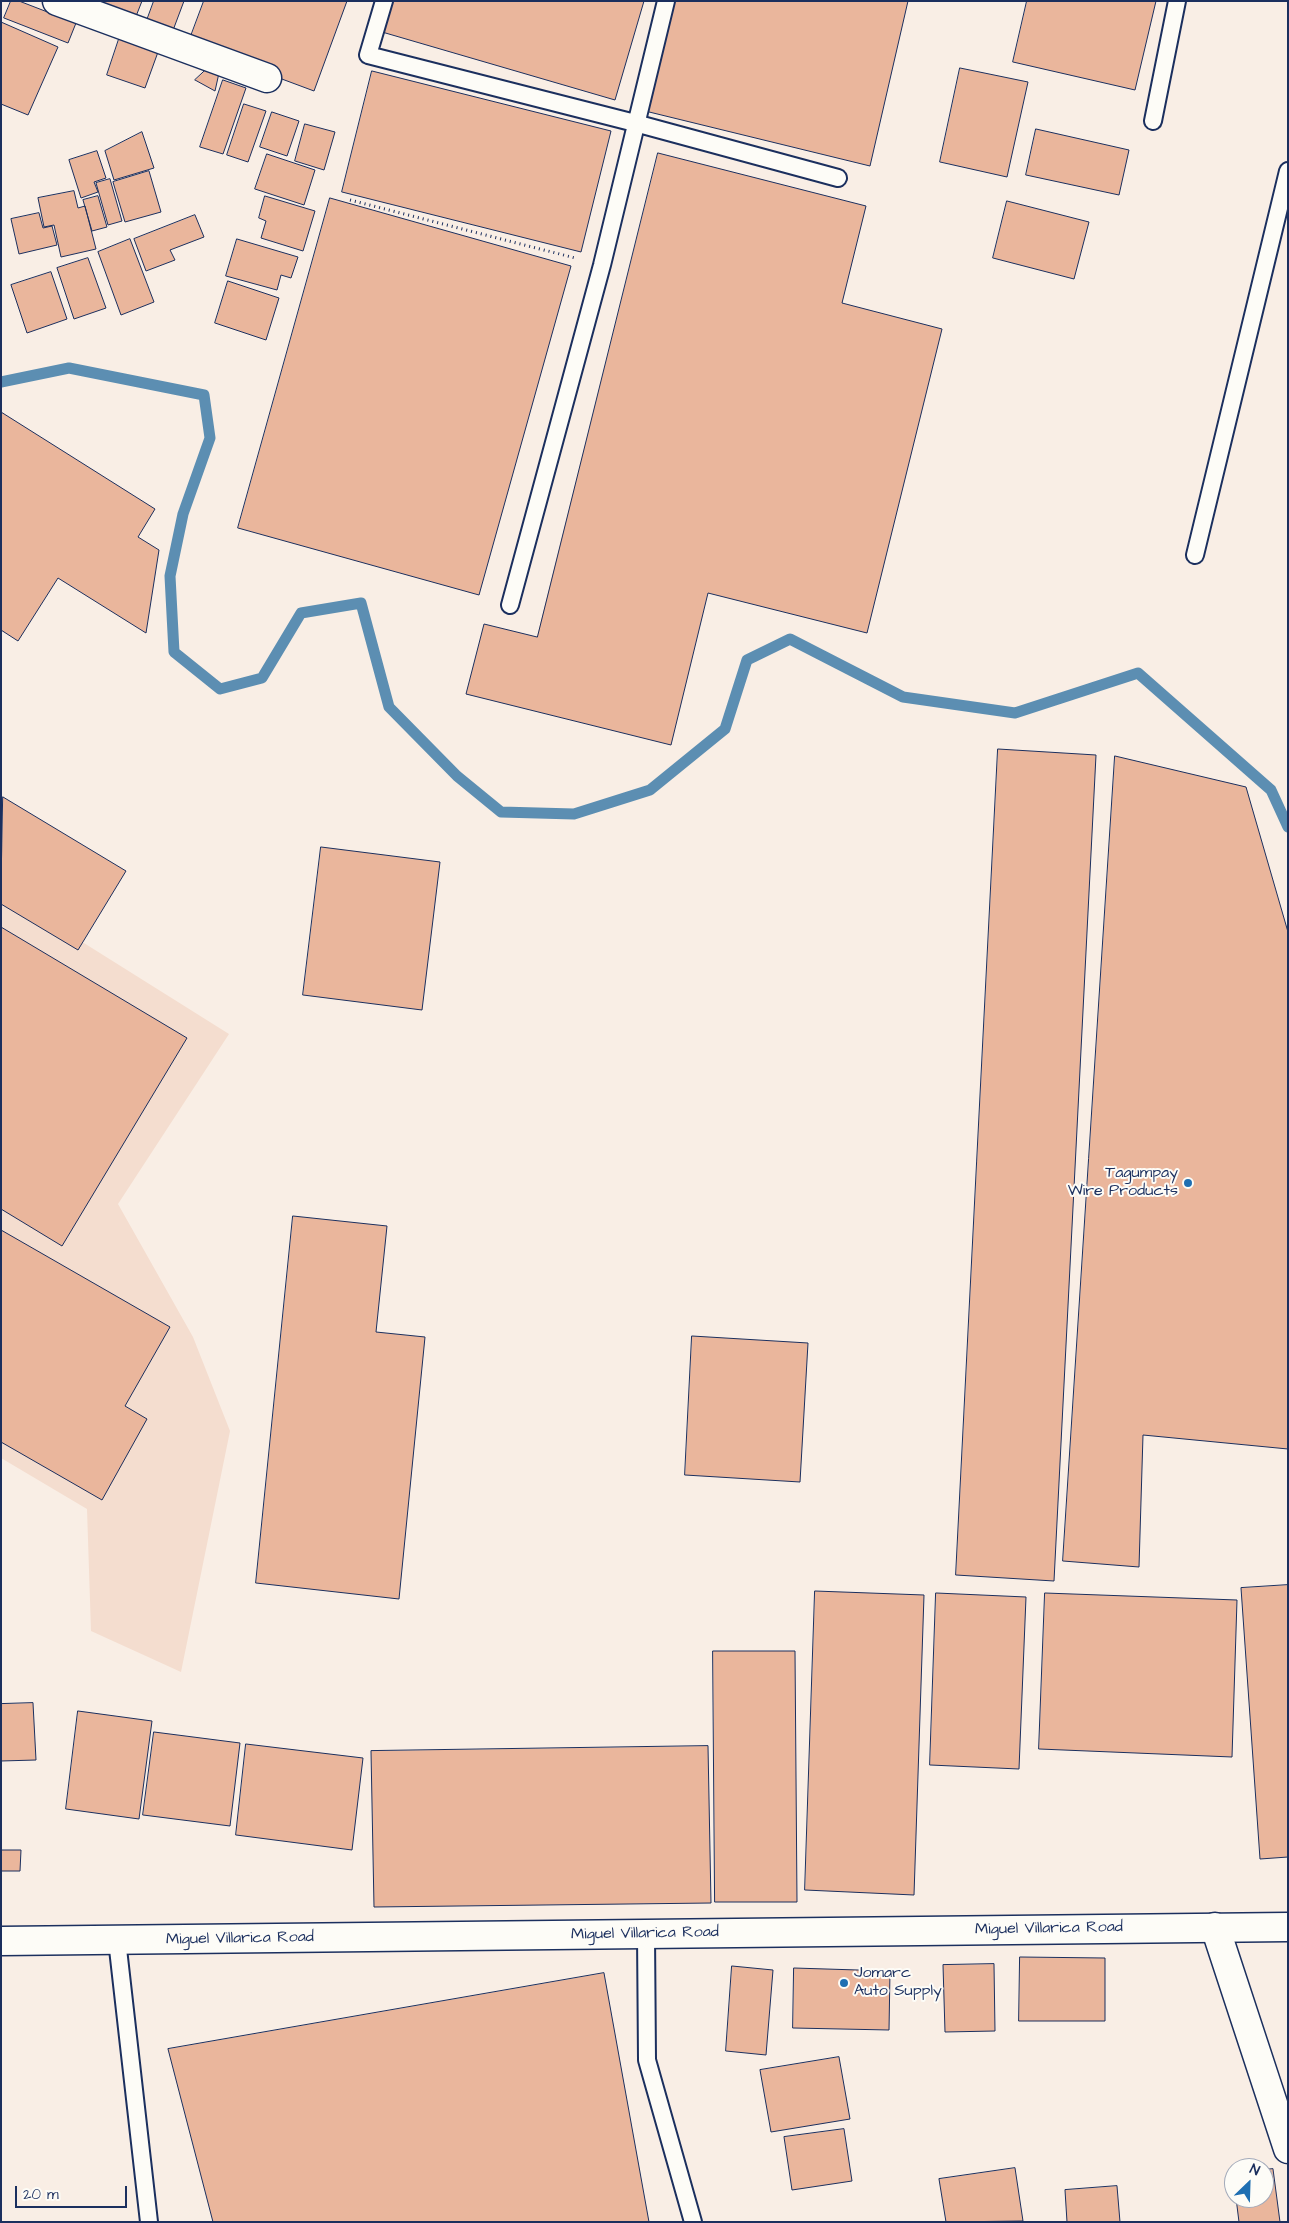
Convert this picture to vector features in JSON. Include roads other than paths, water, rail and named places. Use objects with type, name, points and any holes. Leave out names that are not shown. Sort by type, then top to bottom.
[{"type":"main road","points":[[58,1],[268,78]]},
{"type":"main road","points":[[1216,1927],[1288,2149]]},
{"type":"main road","name":"Miguel Villarica Road","points":[[1,1941],[1288,1927]]},
{"type":"lane","points":[[384,1],[368,55],[635,123],[838,178]]},
{"type":"lane","points":[[510,605],[602,265],[666,1]]},
{"type":"lane","points":[[1153,121],[1177,1]]},
{"type":"lane","points":[[1194,555],[1288,171]]},
{"type":"lane","points":[[646,1934],[647,2060],[693,2222]]},
{"type":"lane","points":[[117,1940],[148,2222]]},
{"type":"waterway","points":[[1,382],[69,368],[204,395],[210,438],[183,514],[170,576],[174,652],[220,689],[262,678],[301,613],[361,603],[389,707],[457,776],[501,812],[574,814],[650,790],[725,729],[747,660],[790,639],[903,697],[1015,713],[1138,673],[1271,790],[1288,827]]},
{"type":"place","name":"Tagumpay Wire Products","points":[[1188,1183]]},
{"type":"place","name":"Jomarc Auto Supply","points":[[844,1983]]}]
